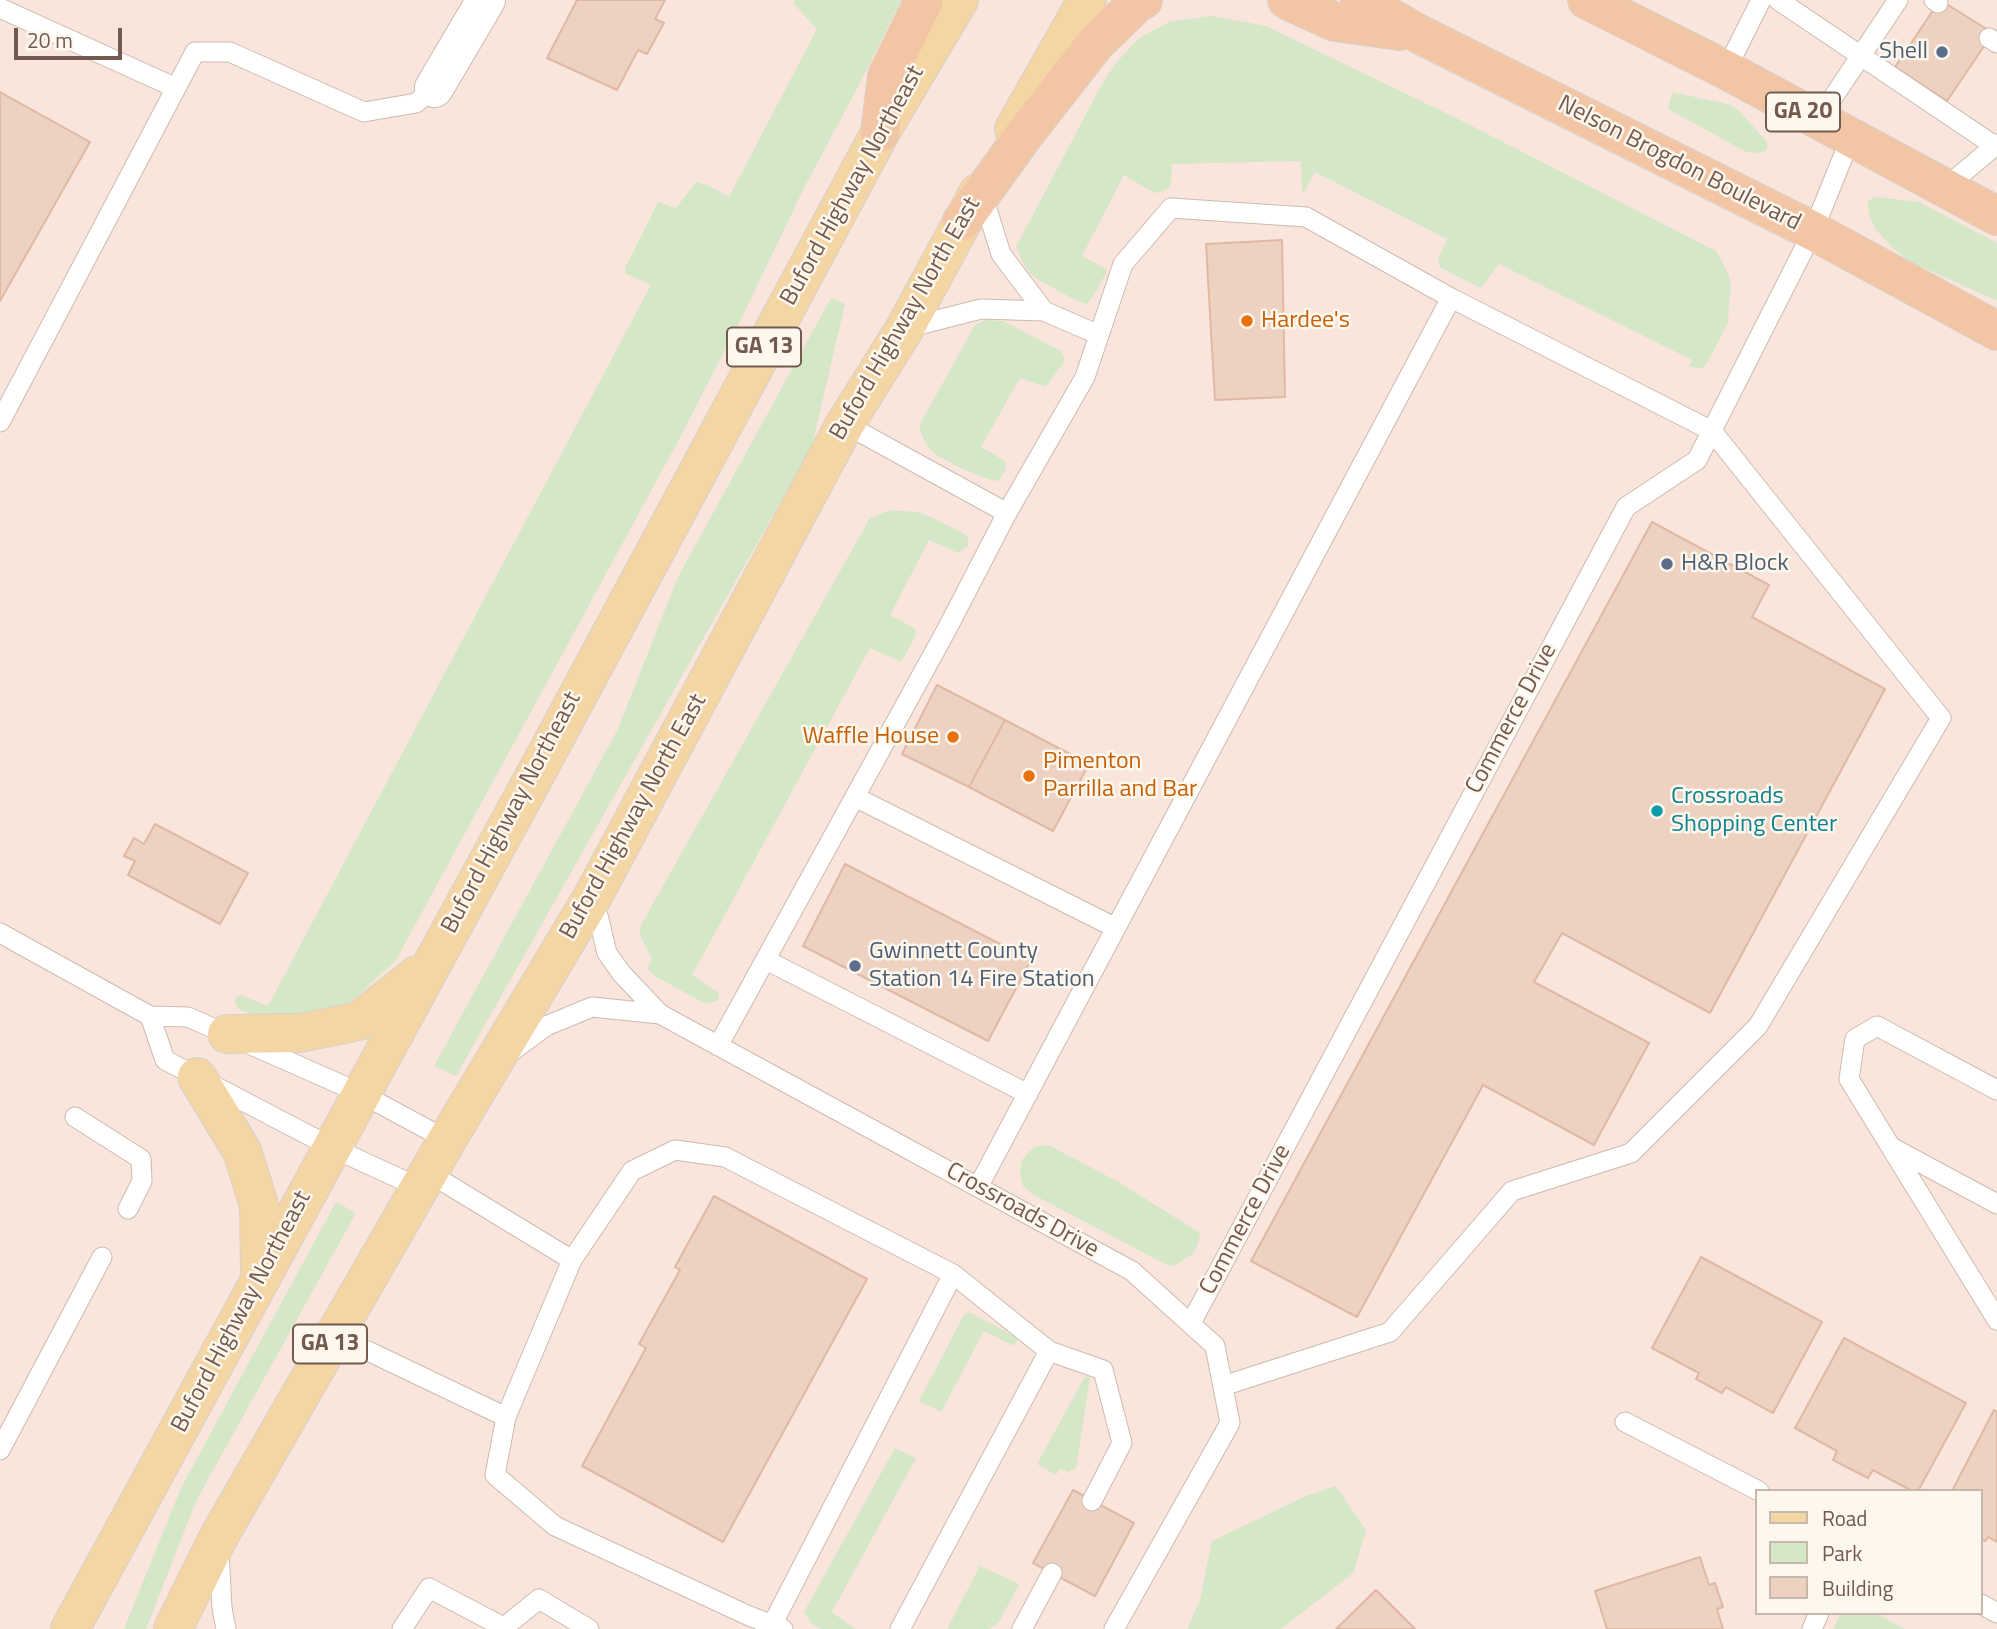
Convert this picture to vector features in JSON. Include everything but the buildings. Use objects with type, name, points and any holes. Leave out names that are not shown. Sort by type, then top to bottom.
[{"type":"highway","points":[[880,133],[887,76],[924,0]]},
{"type":"highway","points":[[972,207],[1024,135],[1096,44],[1143,0]]},
{"type":"highway","points":[[1287,0],[1335,22],[1419,34]]},
{"type":"highway","name":"Nelson Brogdon Boulevard","points":[[1360,0],[1419,34],[1813,231],[1997,331]]},
{"type":"highway","name":"GA 20","points":[[1599,4],[1997,216]]},
{"type":"main road","name":"Buford Highway Northeast","points":[[70,1629],[429,964],[540,766],[880,133],[959,0]]},
{"type":"main road","name":"Buford Highway North East","points":[[173,1629],[218,1538],[447,1140],[496,1063],[593,896],[845,424],[905,328],[1087,0]]},
{"type":"main road","points":[[227,1034],[300,1033],[359,1021],[429,964]]},
{"type":"main road","points":[[197,1077],[242,1151],[259,1205],[260,1278]]},
{"type":"street","points":[[434,88],[486,0]]},
{"type":"lane","points":[[1726,70],[1761,0]]},
{"type":"lane","points":[[1778,0],[1996,145],[1945,188]]},
{"type":"lane","points":[[1818,120],[1898,0]]},
{"type":"lane","points":[[0,8],[176,88]]},
{"type":"lane","points":[[0,422],[195,52],[230,52],[364,112],[416,103],[434,88]]},
{"type":"lane","name":"Commerce Drive","points":[[1191,1323],[1626,507],[1697,460],[1813,231],[1851,137]]},
{"type":"lane","points":[[972,207],[1001,254],[1044,311]]},
{"type":"lane","points":[[718,1046],[941,641],[1007,513],[1085,377],[1123,264],[1171,208],[1306,218],[1451,298],[1712,431],[1941,718],[1758,1026],[1631,1153],[1512,1191],[1390,1332],[1223,1386]]},
{"type":"lane","points":[[978,1187],[1451,298]]},
{"type":"lane","points":[[905,328],[981,309],[1044,311],[1099,335]]},
{"type":"lane","points":[[845,424],[1007,513]]},
{"type":"lane","points":[[855,797],[1116,929]]},
{"type":"lane","name":"Crossroads Drive","points":[[593,896],[607,953],[622,974],[660,1014],[1132,1271],[1216,1346],[1230,1423],[1114,1629]]},
{"type":"lane","points":[[0,933],[150,1016],[188,1017],[360,1093],[447,1140]]},
{"type":"lane","points":[[766,960],[1028,1094]]},
{"type":"lane","points":[[496,1063],[546,1026],[592,1007],[660,1014]]},
{"type":"lane","points":[[150,1016],[165,1060],[331,1147],[424,1180],[572,1260]]},
{"type":"lane","points":[[1997,1090],[1877,1026],[1854,1039],[1849,1079],[1997,1320]]},
{"type":"lane","points":[[75,1117],[141,1159],[142,1181],[128,1209]]},
{"type":"lane","points":[[1890,1147],[1997,1204]]},
{"type":"lane","points":[[953,1274],[778,1627],[555,1526],[495,1475],[506,1417],[572,1260],[632,1171],[675,1150],[725,1157],[953,1274],[1049,1351],[1103,1370],[1122,1443],[1092,1500]]},
{"type":"lane","points":[[0,1450],[102,1257]]},
{"type":"lane","points":[[334,1338],[370,1352],[506,1417]]},
{"type":"lane","points":[[900,1629],[1049,1351]]},
{"type":"lane","points":[[1625,1422],[1756,1489]]},
{"type":"lane","points":[[218,1538],[222,1608],[226,1629]]},
{"type":"lane","points":[[1023,1629],[1052,1573]]},
{"type":"lane","points":[[402,1629],[429,1588],[502,1628],[539,1599],[589,1629]]},
{"type":"shaded area","points":[[0,0],[1997,0],[1997,1629],[0,1629]]},
{"type":"green space","points":[[795,0],[901,0],[676,445],[396,960],[351,1002],[334,1011],[307,1019],[255,1015],[240,1010],[235,1004],[236,997],[240,995],[268,1006],[651,285],[626,274],[625,268],[658,202],[676,208],[696,182],[708,185],[729,197],[817,29],[794,4]]},
{"type":"green space","points":[[1211,16],[1266,26],[1458,119],[1716,251],[1728,273],[1731,286],[1728,323],[1707,363],[1701,369],[1689,366],[1692,360],[1499,264],[1482,287],[1478,287],[1441,268],[1438,259],[1447,239],[1315,172],[1304,192],[1301,161],[1172,164],[1171,184],[1168,189],[1158,193],[1124,175],[1082,256],[1107,272],[1087,304],[1035,278],[1025,267],[1016,247],[1115,64],[1139,38],[1169,22]]},
{"type":"green space","points":[[1672,92],[1731,105],[1767,142],[1767,150],[1760,153],[1746,152],[1668,109]]},
{"type":"green space","points":[[1876,197],[1919,202],[1997,243],[1997,301],[1909,261],[1893,248],[1876,230],[1869,215],[1868,201]]},
{"type":"green space","points":[[831,298],[845,304],[812,446],[456,1076],[434,1066],[617,731],[678,577]]},
{"type":"green space","points":[[985,320],[1003,321],[1061,351],[1064,358],[1046,387],[1020,378],[981,447],[1005,461],[1004,473],[999,480],[994,481],[958,467],[935,454],[925,443],[919,426],[975,325]]},
{"type":"green space","points":[[890,510],[927,515],[965,534],[968,537],[968,546],[958,553],[929,540],[890,615],[914,628],[915,637],[901,662],[870,648],[692,975],[719,993],[719,1000],[702,1002],[655,976],[647,968],[652,960],[640,935],[641,925],[870,518]]},
{"type":"green space","points":[[1048,1145],[1115,1180],[1197,1231],[1201,1236],[1194,1253],[1174,1266],[1163,1263],[1032,1194],[1023,1186],[1020,1174],[1022,1160],[1037,1146]]},
{"type":"green space","points":[[336,1202],[356,1213],[196,1501],[146,1629],[124,1629],[181,1488]]},
{"type":"green space","points":[[965,1313],[971,1313],[1018,1338],[1014,1346],[984,1331],[941,1412],[919,1401]]},
{"type":"green space","points":[[1087,1376],[1090,1378],[1076,1468],[1067,1472],[1060,1468],[1056,1475],[1037,1464]]},
{"type":"green space","points":[[895,1448],[916,1458],[832,1612],[855,1629],[821,1629],[811,1623],[804,1612]]},
{"type":"green space","points":[[1336,1486],[1366,1530],[1353,1573],[1281,1629],[1187,1629],[1200,1600],[1212,1541],[1306,1496]]},
{"type":"green space","points":[[980,1566],[1019,1584],[999,1622],[989,1629],[947,1629]]},
{"type":"green space","points":[[1840,1615],[1879,1615],[1905,1629],[1833,1629]]},
{"type":"place","name":"Shell","points":[[1942,52]]},
{"type":"place","name":"Hardee's","points":[[1247,321]]},
{"type":"place","name":"H&R Block","points":[[1667,564]]},
{"type":"place","name":"Waffle House","points":[[953,737]]},
{"type":"place","name":"Pimenton Parrilla and Bar","points":[[1029,776]]},
{"type":"place","name":"Crossroads Shopping Center","points":[[1657,811]]},
{"type":"place","name":"Gwinnett County Station 14 Fire Station","points":[[855,966]]}]
